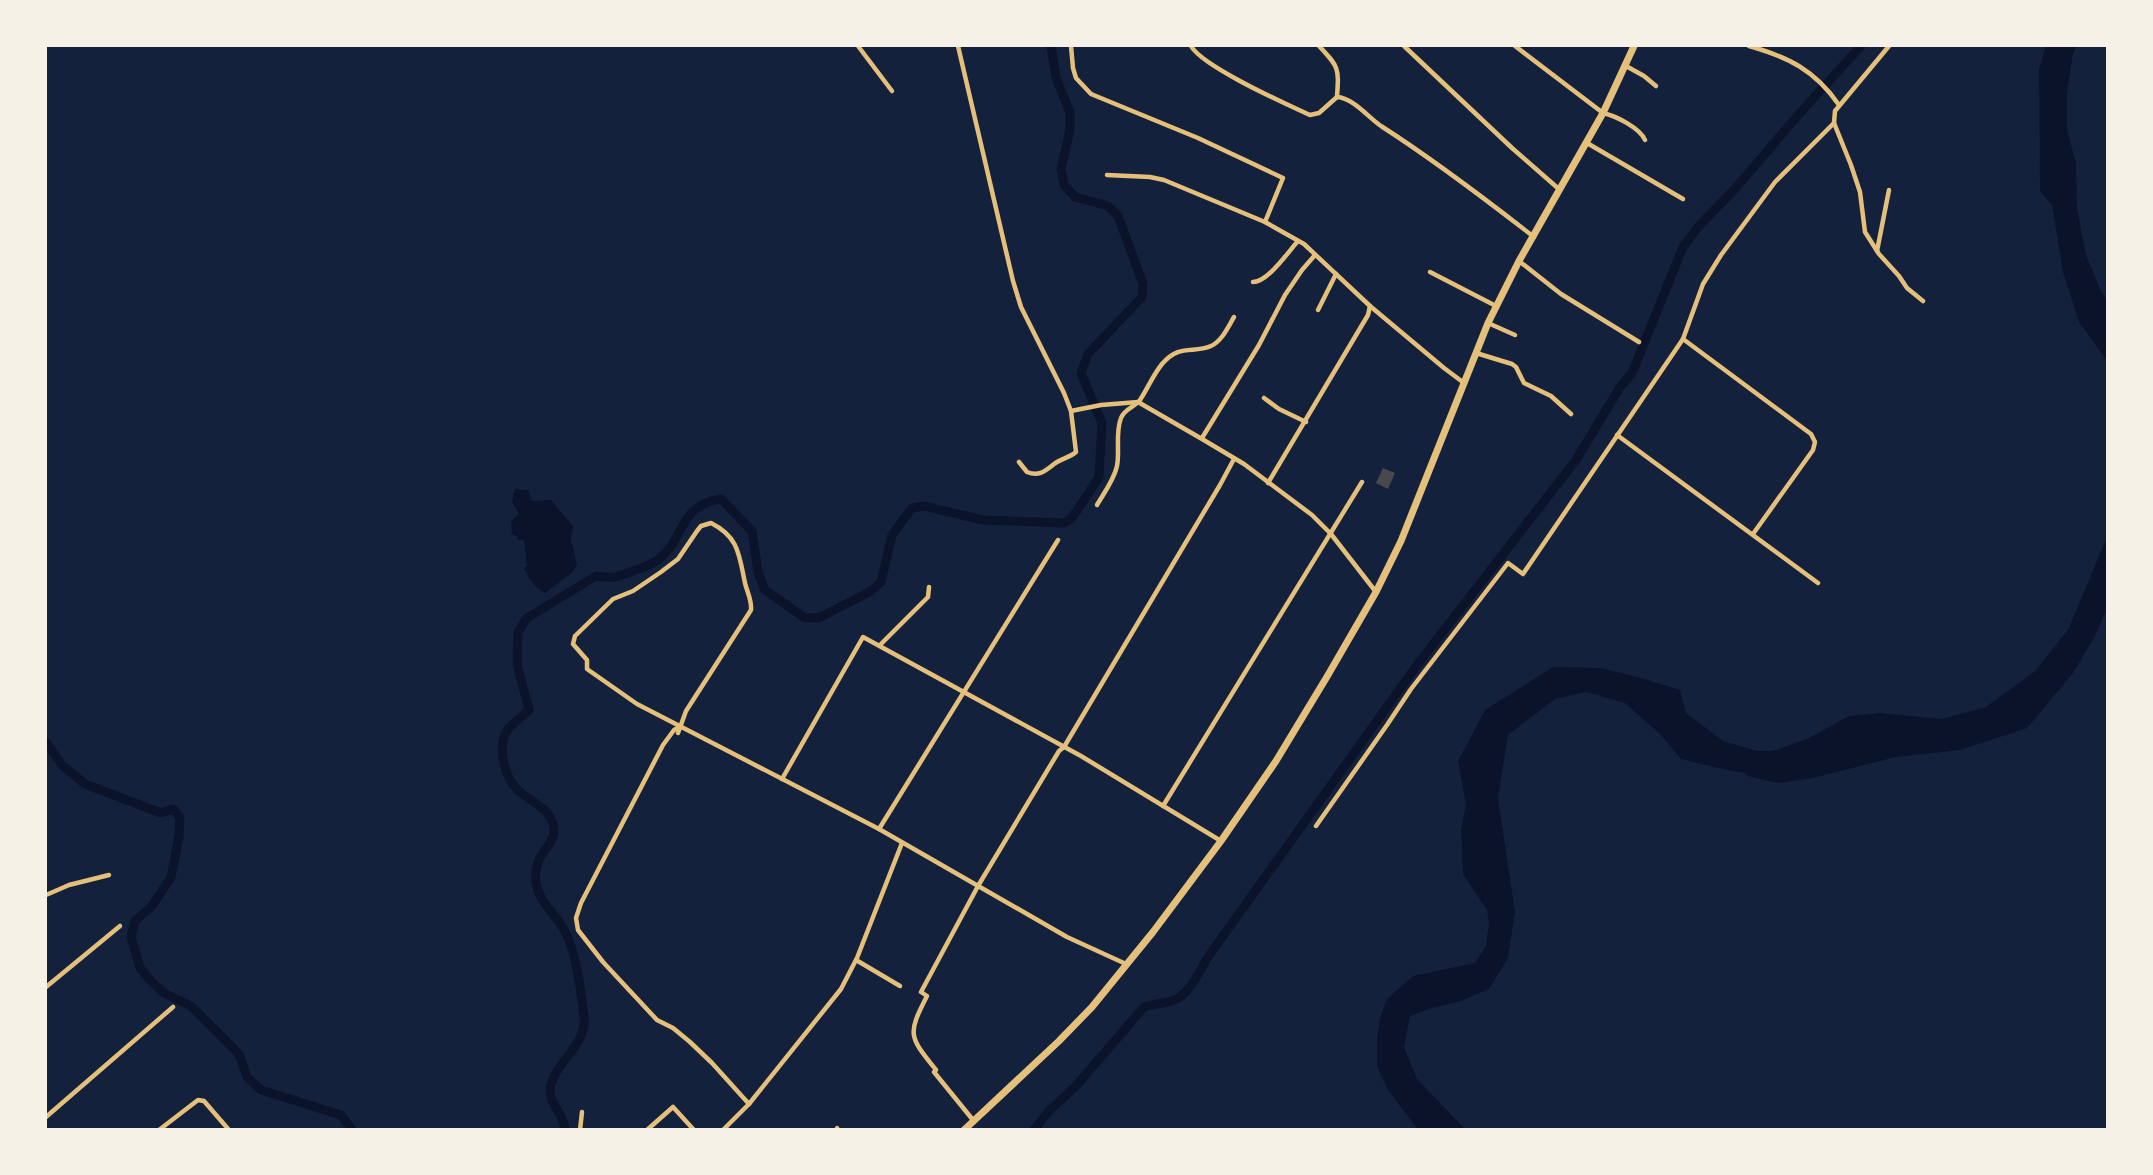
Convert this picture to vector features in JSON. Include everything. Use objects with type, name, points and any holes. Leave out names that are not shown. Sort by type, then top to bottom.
[{"type":"main road","points":[[964,1129],[1092,1007],[1153,932],[1276,761],[1376,592],[1401,541],[1488,323],[1519,261],[1603,113],[1634,46]]},
{"type":"street","points":[[858,46],[892,91]]},
{"type":"street","points":[[958,46],[1021,307],[1065,393],[1071,411],[1076,452],[1053,464],[1046,472],[1038,474],[1027,472],[1019,462]]},
{"type":"street","points":[[1071,46],[1076,78],[1091,94],[1198,138],[1283,178],[1265,222]]},
{"type":"street","points":[[1191,46],[1198,55],[1235,78],[1310,115],[1320,113],[1337,97],[1337,66],[1319,46]]},
{"type":"street","points":[[1404,46],[1560,191]]},
{"type":"street","points":[[1515,46],[1603,113],[1610,114],[1643,135],[1645,140]]},
{"type":"street","points":[[1749,46],[1787,59],[1815,76],[1828,88],[1839,105]]},
{"type":"street","points":[[1889,46],[1839,105],[1835,111],[1834,123],[1860,192],[1865,232],[1907,288],[1923,301]]},
{"type":"street","points":[[1625,66],[1656,86]]},
{"type":"street","points":[[1337,97],[1345,99],[1450,172],[1534,237]]},
{"type":"street","points":[[1316,826],[1410,689],[1508,563],[1522,574],[1684,339],[1703,284],[1721,254],[1775,182],[1834,123]]},
{"type":"street","points":[[1587,143],[1683,199]]},
{"type":"street","points":[[1108,175],[1164,180],[1265,222],[1298,241],[1370,306],[1464,383]]},
{"type":"street","points":[[1877,251],[1889,190]]},
{"type":"street","points":[[1253,282],[1259,282],[1268,276],[1298,241]]},
{"type":"street","points":[[1202,439],[1259,345],[1285,295],[1315,255]]},
{"type":"street","points":[[1519,261],[1561,294],[1639,342]]},
{"type":"street","points":[[1430,272],[1497,306]]},
{"type":"street","points":[[1318,310],[1336,274]]},
{"type":"street","points":[[1269,483],[1368,315],[1370,306]]},
{"type":"street","points":[[1097,505],[1114,475],[1118,431],[1125,411],[1139,402],[1148,383],[1167,358],[1191,348],[1210,347],[1218,341],[1234,317]]},
{"type":"street","points":[[1488,323],[1516,335]]},
{"type":"street","points":[[1684,339],[1811,434],[1814,439],[1813,450],[1753,534]]},
{"type":"street","points":[[1476,353],[1512,364],[1524,383],[1552,396],[1571,414]]},
{"type":"street","points":[[1264,398],[1279,409],[1306,422]]},
{"type":"street","points":[[1071,411],[1139,402],[1202,439],[1234,458],[1312,514],[1376,592]]},
{"type":"street","points":[[1617,435],[1818,583]]},
{"type":"street","points":[[973,1121],[916,1045],[914,1023],[927,996],[921,992],[978,886],[1059,751],[1064,747],[1234,458]]},
{"type":"street","points":[[1163,806],[1362,482]]},
{"type":"street","points":[[678,733],[681,726],[686,711],[751,610],[752,604],[746,587],[741,555],[735,542],[711,523],[697,531],[678,559],[633,591],[613,598],[575,636],[573,641],[587,660],[587,669],[637,704],[681,726],[879,829],[1067,937],[1126,965]]},
{"type":"street","points":[[879,829],[1058,540]]},
{"type":"street","points":[[880,645],[928,597],[929,587]]},
{"type":"street","points":[[782,779],[863,637],[1064,747],[1221,841]]},
{"type":"street","points":[[681,726],[674,730],[663,745],[587,891],[576,918],[583,937],[608,968],[657,1020],[673,1028],[690,1042],[749,1104]]},
{"type":"street","points":[[723,1129],[749,1104],[841,989],[856,960],[902,843]]},
{"type":"street","points":[[46,895],[109,875]]},
{"type":"street","points":[[46,987],[120,926]]},
{"type":"street","points":[[856,960],[900,986]]},
{"type":"street","points":[[46,1117],[173,1007]]},
{"type":"street","points":[[159,1129],[196,1100],[201,1100],[210,1107],[229,1129]]},
{"type":"street","points":[[647,1129],[673,1107],[694,1129]]},
{"type":"street","points":[[580,1129],[582,1112]]},
{"type":"water","points":[[2046,46],[2077,46],[2073,53],[2067,93],[2067,130],[2076,163],[2077,209],[2086,255],[2107,300],[2107,361],[2079,322],[2063,272],[2052,205],[2040,191],[2039,69]]},
{"type":"water","points":[[515,489],[528,490],[532,501],[551,500],[573,526],[571,540],[577,564],[573,572],[545,593],[538,589],[524,568],[527,566],[524,540],[517,540],[518,537],[512,534],[511,521],[519,514],[512,502]]},
{"type":"water","points":[[2107,537],[2107,609],[2073,673],[2027,728],[1960,750],[1896,757],[1813,778],[1778,783],[1681,759],[1660,734],[1625,703],[1586,692],[1555,699],[1508,735],[1498,798],[1515,912],[1508,958],[1489,989],[1461,1001],[1410,1016],[1404,1047],[1417,1079],[1465,1129],[1417,1128],[1387,1089],[1377,1066],[1380,1018],[1387,999],[1413,976],[1475,963],[1486,946],[1489,922],[1487,910],[1463,874],[1461,829],[1466,805],[1458,761],[1485,710],[1553,667],[1601,668],[1680,690],[1686,713],[1723,741],[1757,751],[1773,751],[1809,738],[1849,716],[1880,713],[1942,719],[1986,707],[2034,672],[2068,630]]},
{"type":"building","points":[[1383,468],[1395,473],[1388,489],[1376,483]]},
{"type":"waterway","points":[[565,1130],[552,1101],[550,1088],[556,1073],[582,1034],[584,1016],[568,937],[540,896],[536,883],[537,864],[552,840],[553,824],[543,809],[514,785],[504,763],[506,732],[529,710],[517,664],[518,632],[527,618],[596,576],[619,576],[658,560],[697,508],[707,502],[721,499],[752,531],[758,572],[765,590],[805,618],[819,618],[871,591],[881,582],[892,535],[912,508],[924,506],[983,520],[1064,523],[1072,518],[1099,477],[1102,423],[1081,373],[1088,354],[1142,297],[1143,284],[1118,216],[1108,206],[1075,197],[1064,185],[1061,169],[1070,130],[1070,112],[1056,78],[1051,46]]},
{"type":"waterway","points":[[1034,1130],[1144,1007],[1172,1001],[1188,989],[1208,957],[1417,665],[1576,460],[1620,387],[1632,373],[1683,247],[1861,46]]},
{"type":"waterway","points":[[46,742],[62,765],[85,784],[161,813],[173,809],[180,817],[171,877],[152,906],[135,921],[131,937],[140,968],[164,993],[191,1006],[239,1054],[247,1077],[261,1090],[341,1115],[352,1130]]}]
